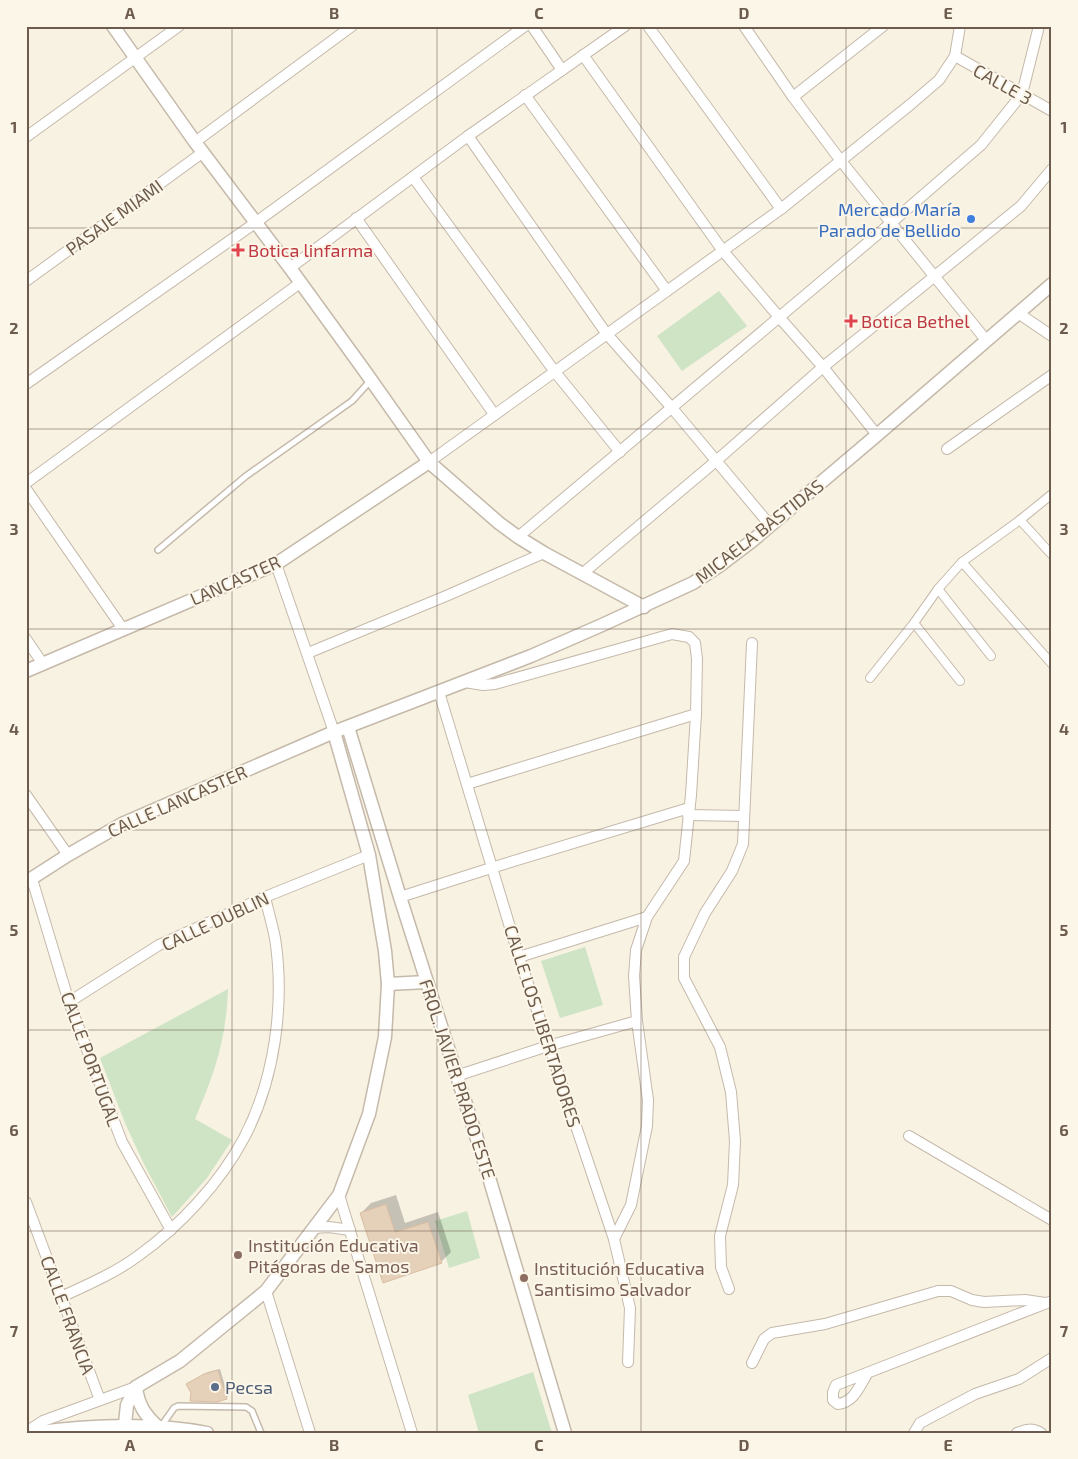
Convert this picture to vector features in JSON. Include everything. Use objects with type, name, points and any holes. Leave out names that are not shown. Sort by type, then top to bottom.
[{"type":"street","points":[[113,26],[199,148],[372,380],[429,462],[499,523],[518,537],[644,607]]},
{"type":"street","points":[[26,137],[179,26]]},
{"type":"street","name":"PASAJE MIAMI","points":[[26,281],[199,148],[352,26]]},
{"type":"street","points":[[26,384],[255,223],[526,26]]},
{"type":"street","points":[[532,26],[562,70]]},
{"type":"street","points":[[290,268],[468,136],[625,26]]},
{"type":"street","points":[[648,26],[781,209]]},
{"type":"street","points":[[744,26],[793,97],[841,161],[986,340]]},
{"type":"street","points":[[793,97],[882,26]]},
{"type":"street","points":[[429,462],[606,333],[724,251],[841,161],[939,80],[954,56],[960,26]]},
{"type":"street","points":[[518,537],[779,318],[981,145],[1022,94],[1039,26]]},
{"type":"street","points":[[583,55],[724,251],[779,318],[823,367],[877,435]]},
{"type":"street","name":"CALLE 3","points":[[954,56],[1052,111]]},
{"type":"street","points":[[525,95],[667,291]]},
{"type":"street","points":[[468,136],[606,333],[770,525]]},
{"type":"street","points":[[582,574],[716,461],[823,367],[1021,206],[1052,169]]},
{"type":"street","points":[[413,177],[555,372],[620,452]]},
{"type":"street","points":[[356,218],[494,414]]},
{"type":"street","points":[[26,483],[300,283]]},
{"type":"street","name":"MICAELA BASTIDAS","points":[[334,732],[540,652],[644,607],[707,575],[877,435],[1052,284]]},
{"type":"street","points":[[1018,313],[1052,336]]},
{"type":"street","points":[[947,449],[1052,375]]},
{"type":"street","name":"LANCASTER","points":[[26,671],[276,564],[429,462]]},
{"type":"street","points":[[26,489],[123,629]]},
{"type":"street","points":[[870,678],[962,562],[1052,494]]},
{"type":"street","points":[[1020,520],[1052,556]]},
{"type":"street","points":[[308,654],[544,553]]},
{"type":"street","points":[[962,562],[1052,664]]},
{"type":"street","points":[[26,1432],[43,1422],[136,1386],[180,1361],[266,1291],[339,1195],[368,1114],[385,1037],[388,984],[385,951],[368,855],[334,732],[276,564]]},
{"type":"street","points":[[938,590],[991,656]]},
{"type":"street","points":[[914,623],[960,681]]},
{"type":"street","points":[[465,682],[483,685],[495,684],[672,634],[688,636],[695,643],[697,659],[696,714],[691,795],[684,861],[647,917],[636,950],[634,976],[637,1021],[648,1100],[647,1126],[631,1205],[614,1239]]},
{"type":"street","points":[[26,639],[43,664]]},
{"type":"street","points":[[729,1289],[721,1267],[720,1236],[733,1185],[735,1141],[731,1092],[720,1047],[684,978],[683,968],[684,958],[705,913],[732,871],[743,844],[752,643]]},
{"type":"street","name":"CALLE LOS LIBERTADORES","points":[[439,692],[519,957],[614,1239],[630,1308],[628,1362]]},
{"type":"street","points":[[466,784],[696,714]]},
{"type":"street","name":"FROL. JAVIER PRADO ESTE","points":[[348,727],[456,1076],[486,1164],[565,1433]]},
{"type":"street","name":"CALLE LANCASTER","points":[[29,881],[68,855],[122,824],[334,732]]},
{"type":"street","points":[[26,795],[68,855]]},
{"type":"street","points":[[400,898],[492,868],[688,812],[744,816]]},
{"type":"street","name":"CALLE DUBLIN","points":[[68,1002],[159,945],[265,897],[368,855]]},
{"type":"street","name":"CALLE PORTUGAL","points":[[29,881],[68,1002],[122,1142],[171,1230]]},
{"type":"street","points":[[61,1297],[97,1280],[138,1256],[171,1230],[224,1170],[245,1136],[261,1096],[272,1059],[278,1018],[275,937],[265,897]]},
{"type":"street","points":[[519,957],[647,917]]},
{"type":"street","points":[[388,984],[427,982]]},
{"type":"street","points":[[456,1076],[548,1046],[637,1021]]},
{"type":"street","points":[[909,1136],[1052,1220]]},
{"type":"street","points":[[339,1195],[412,1433]]},
{"type":"street","name":"CALLE FRANCIA","points":[[26,1202],[100,1400]]},
{"type":"street","points":[[314,1228],[329,1227],[350,1230]]},
{"type":"street","points":[[266,1291],[310,1433]]},
{"type":"street","points":[[752,1362],[764,1339],[772,1333],[825,1324],[938,1291],[951,1291],[972,1300],[984,1302],[1025,1300],[1048,1302]]},
{"type":"street","points":[[867,1374],[1048,1302]]},
{"type":"street","points":[[914,1433],[920,1423],[975,1394],[1019,1379],[1052,1358]]},
{"type":"street","points":[[1042,1364],[1052,1370]]},
{"type":"street","points":[[136,1386],[137,1400],[146,1415],[159,1427]]},
{"type":"street","points":[[124,1429],[127,1405],[136,1386]]},
{"type":"street","points":[[32,1433],[74,1427],[124,1429],[159,1427],[207,1433]]},
{"type":"street","points":[[1017,1433],[1025,1429],[1036,1430],[1041,1433]]},
{"type":"lane","points":[[158,550],[246,476],[352,400],[372,380]]},
{"type":"lane","points":[[159,1427],[174,1408],[178,1406],[246,1407],[252,1411],[261,1433]]},
{"type":"green space","points":[[719,291],[747,326],[682,371],[657,336]]},
{"type":"green space","points":[[585,947],[603,1005],[560,1018],[541,961]]},
{"type":"green space","points":[[228,989],[222,1041],[195,1119],[232,1140],[207,1178],[172,1217],[125,1123],[100,1058]]},
{"type":"green space","points":[[467,1211],[480,1258],[449,1268],[435,1221]]},
{"type":"green space","points":[[533,1372],[552,1433],[479,1433],[468,1395]]},
{"type":"building","points":[[386,1204],[395,1232],[428,1222],[442,1263],[383,1283],[360,1213]]},
{"type":"building","points":[[218,1370],[227,1399],[217,1402],[190,1401],[191,1393],[186,1384],[204,1374]]},
{"type":"place","name":"Mercado María Parado de Bellido","points":[[971,219]]},
{"type":"place","name":"Botica linfarma","points":[[238,250]]},
{"type":"place","name":"Botica Bethel","points":[[851,321]]},
{"type":"place","name":"Institución Educativa Pitágoras de Samos","points":[[238,1255]]},
{"type":"place","name":"Institución Educativa Santisimo Salvador","points":[[524,1278]]},
{"type":"place","name":"Pecsa","points":[[215,1387]]}]
